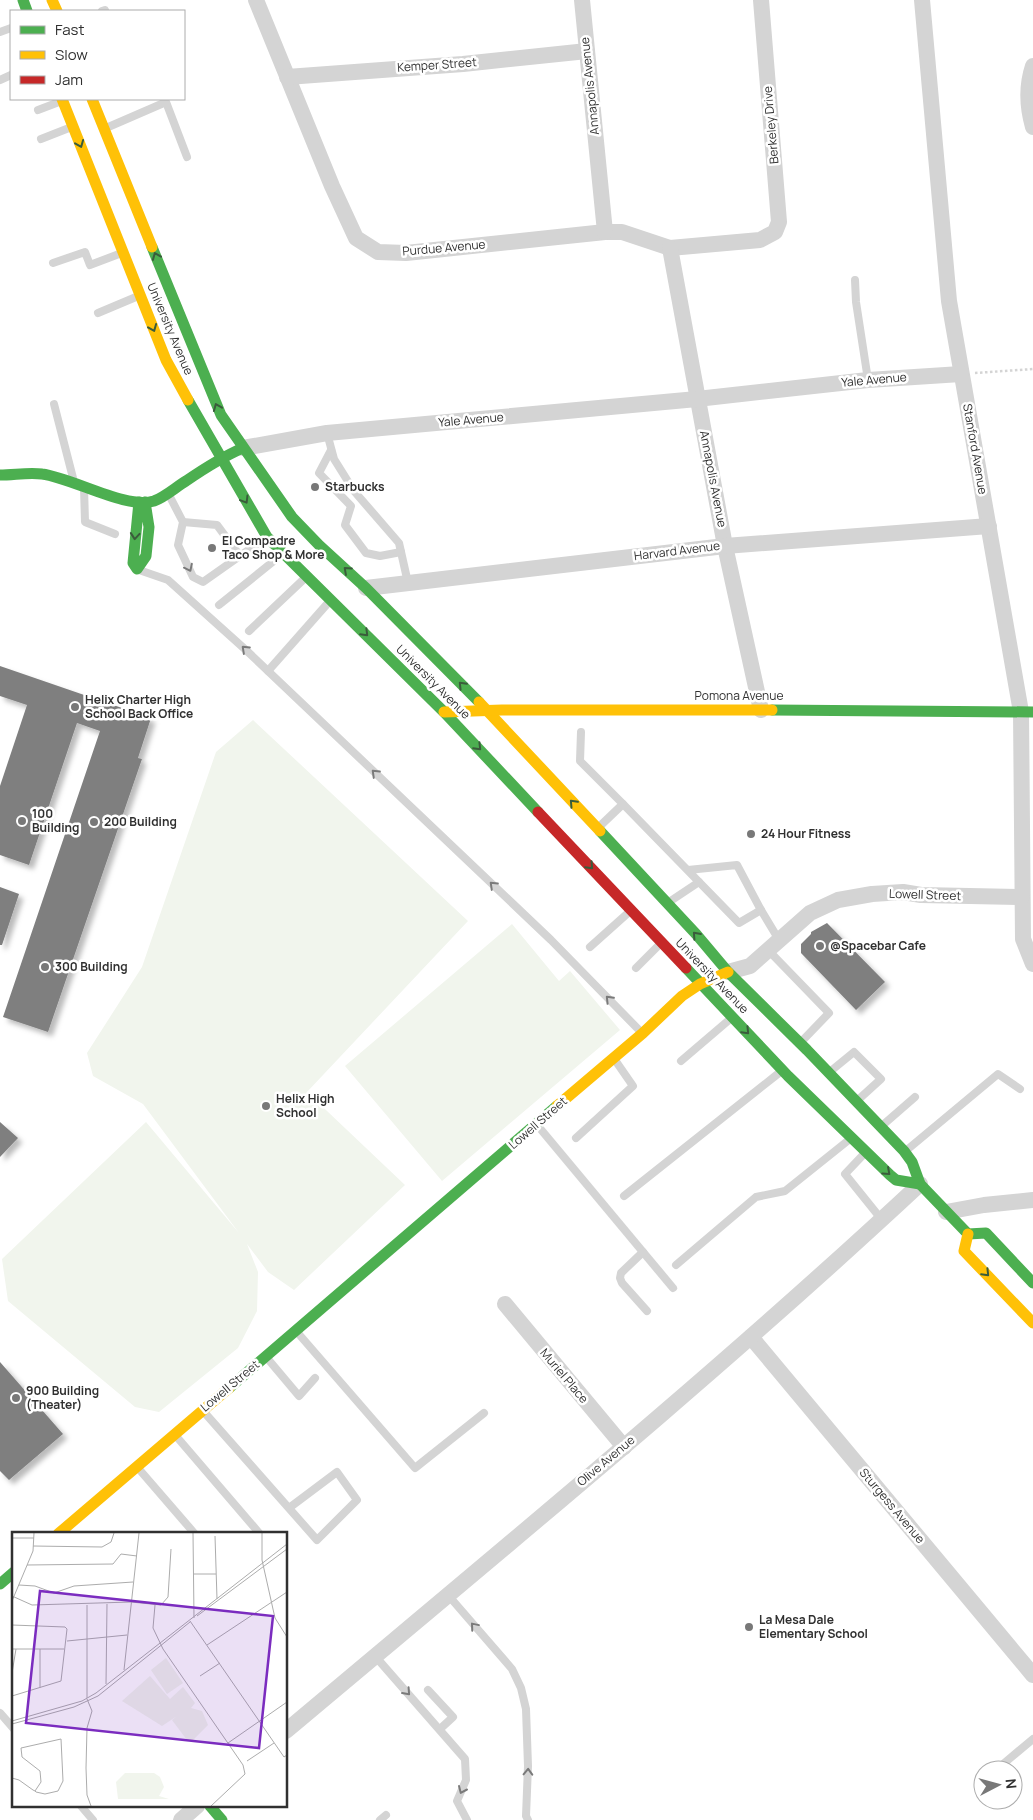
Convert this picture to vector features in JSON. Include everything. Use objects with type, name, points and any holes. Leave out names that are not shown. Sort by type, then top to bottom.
[{"type":"main road","name":"University Avenue","points":[[62,100],[170,376],[267,537],[444,712],[783,1070],[896,1180],[920,1184]]},
{"type":"main road","name":"University Avenue","points":[[93,100],[221,415],[292,517],[319,545],[366,588],[487,711],[667,903],[728,972],[829,1072],[904,1152],[912,1162],[920,1184],[968,1234]]},
{"type":"main road","name":"Yale Avenue","points":[[142,502],[153,501],[168,493],[220,458],[243,448]]},
{"type":"main road","points":[[0,476],[42,474],[79,484],[123,500],[142,502],[133,563],[137,569]]},
{"type":"main road","name":"Pomona Avenue","points":[[444,712],[761,710],[1027,712]]},
{"type":"main road","name":"Lowell Street","points":[[60,1532],[643,1034],[682,996],[700,984],[728,972]]},
{"type":"main road","points":[[1033,1283],[986,1233],[968,1234],[964,1251],[1033,1323]]},
{"type":"main road","points":[[0,1584],[12,1575]]},
{"type":"main road","points":[[212,1808],[222,1820]]},
{"type":"street","name":"Purdue Avenue","points":[[256,0],[332,186],[356,238],[378,252],[437,251],[447,248],[605,232],[622,232],[670,248],[760,240]]},
{"type":"street","name":"Annapolis Avenue","points":[[582,0],[605,232]]},
{"type":"street","name":"Berkeley Drive","points":[[760,240],[775,232],[779,222],[761,0]]},
{"type":"street","name":"Stanford Avenue","points":[[922,0],[949,301],[989,526],[1027,712],[1022,897]]},
{"type":"street","name":"Kemper Street","points":[[287,78],[463,64],[587,51]]},
{"type":"street","points":[[1033,66],[1028,87],[1028,107],[1033,127]]},
{"type":"street","name":"Annapolis Avenue","points":[[670,248],[725,546],[761,710]]},
{"type":"street","name":"Yale Avenue","points":[[243,448],[327,434],[697,399],[868,380],[961,374]]},
{"type":"street","name":"Harvard Avenue","points":[[366,588],[725,546],[989,526]]},
{"type":"street","name":"Lowell Street","points":[[728,972],[750,966],[810,913],[838,900],[872,894],[903,892],[921,895],[1022,897]]},
{"type":"street","points":[[1022,897],[1022,939],[1033,964]]},
{"type":"street","name":"Olive Avenue","points":[[288,1729],[624,1447],[751,1337],[920,1184]]},
{"type":"street","points":[[946,1212],[984,1205],[1033,1200]]},
{"type":"street","name":"Muriel Place","points":[[505,1304],[624,1447]]},
{"type":"street","name":"Sturgess Avenue","points":[[751,1337],[1033,1675]]},
{"type":"street","points":[[181,1820],[195,1808]]},
{"type":"lane","points":[[38,110],[60,100]]},
{"type":"lane","points":[[104,128],[166,102],[187,157]]},
{"type":"lane","points":[[41,139],[73,126]]},
{"type":"lane","points":[[52,263],[85,252],[90,265],[123,252]]},
{"type":"lane","points":[[855,280],[856,302],[868,380]]},
{"type":"lane","points":[[98,313],[140,295]]},
{"type":"lane","points":[[54,404],[79,484],[85,522],[115,534]]},
{"type":"lane","points":[[327,434],[334,459],[354,491],[399,542],[408,583]]},
{"type":"lane","points":[[332,450],[319,473],[351,506],[345,525],[366,552],[380,556],[401,552]]},
{"type":"lane","points":[[168,493],[183,522],[178,546],[193,577],[203,582],[267,537]]},
{"type":"lane","points":[[183,522],[217,525],[240,556]]},
{"type":"lane","points":[[219,604],[284,553]]},
{"type":"lane","points":[[137,569],[168,580],[268,671],[551,940],[643,1034]]},
{"type":"lane","points":[[248,631],[307,576]]},
{"type":"lane","points":[[268,671],[331,600]]},
{"type":"lane","points":[[581,732],[580,761],[739,923],[761,910]]},
{"type":"lane","points":[[597,829],[623,804]]},
{"type":"lane","points":[[688,870],[737,865],[761,910],[774,946],[828,1013],[800,1043]]},
{"type":"lane","points":[[667,903],[699,882]]},
{"type":"lane","points":[[590,947],[631,910]]},
{"type":"lane","points":[[636,968],[662,943]]},
{"type":"lane","points":[[682,1061],[732,1017]]},
{"type":"lane","points":[[829,1072],[854,1052],[881,1079],[857,1102]]},
{"type":"lane","points":[[576,1138],[633,1086],[614,1058]]},
{"type":"lane","points":[[624,1196],[783,1070]]},
{"type":"lane","points":[[904,1152],[998,1074],[1020,1089]]},
{"type":"lane","points":[[880,1127],[915,1097]]},
{"type":"lane","points":[[537,1124],[673,1288]]},
{"type":"lane","points":[[676,1265],[756,1197],[785,1190],[852,1138]]},
{"type":"lane","points":[[866,1152],[845,1174],[882,1220]]},
{"type":"lane","points":[[644,1252],[621,1273],[620,1278],[622,1283],[647,1311]]},
{"type":"lane","points":[[296,1331],[415,1468],[484,1414]]},
{"type":"lane","points":[[266,1356],[299,1396],[316,1378]]},
{"type":"lane","points":[[203,1410],[288,1508],[317,1540],[358,1500],[337,1472],[288,1508]]},
{"type":"lane","points":[[174,1434],[258,1532]]},
{"type":"lane","points":[[137,1466],[193,1532]]},
{"type":"lane","points":[[448,1595],[512,1669],[521,1688],[526,1709],[528,1766],[526,1816],[528,1820]]},
{"type":"lane","points":[[375,1656],[466,1759],[466,1780],[457,1801],[467,1820]]},
{"type":"lane","points":[[428,1690],[453,1717],[440,1729]]},
{"type":"lane","points":[[0,1713],[12,1726]]},
{"type":"lane","points":[[1008,1760],[1033,1739]]},
{"type":"lane","points":[[83,1808],[93,1820]]},
{"type":"path","points":[[961,374],[1033,369]]},
{"type":"shaded area","points":[[253,720],[468,921],[307,1092],[405,1185],[294,1290],[268,1272],[247,1244],[258,1272],[257,1311],[238,1348],[159,1412],[135,1407],[8,1301],[2,1259],[146,1122],[239,1233],[143,1104],[93,1076],[87,1053],[142,967],[216,752]]},
{"type":"shaded area","points":[[512,924],[559,981],[570,971],[620,1030],[442,1181],[345,1066]]},
{"type":"building","points":[[0,666],[151,718],[138,758],[142,759],[48,1032],[3,1017],[100,731],[77,723],[29,865],[0,855],[0,786],[27,705],[0,696]]},
{"type":"building","points":[[0,887],[19,894],[2,945],[0,945]]},
{"type":"building","points":[[827,923],[885,982],[856,1010],[801,953],[801,944],[811,932]]},
{"type":"building","points":[[0,1122],[18,1138],[0,1157]]},
{"type":"building","name":"900 Building (Theater)","points":[[0,1362],[63,1434],[9,1480],[0,1471]]},
{"type":"traffic: fast","points":[[23,0],[27,10]]},
{"type":"traffic: fast","points":[[152,247],[221,415],[292,517],[319,545],[366,588],[479,702]]},
{"type":"traffic: fast","points":[[188,400],[267,537],[444,712],[538,812]]},
{"type":"traffic: fast","points":[[0,475],[42,474],[115,497],[143,503],[162,497],[214,463],[243,448]]},
{"type":"traffic: fast","points":[[139,502],[133,563],[137,569],[146,556],[149,527],[145,502]]},
{"type":"traffic: fast","points":[[772,710],[1033,712]]},
{"type":"traffic: fast","points":[[600,831],[696,934],[728,972],[807,1050],[904,1151],[912,1162],[920,1184],[968,1234],[986,1233],[1033,1283]]},
{"type":"traffic: fast","points":[[686,968],[788,1076],[890,1175],[896,1180],[920,1184]]},
{"type":"traffic: fast","points":[[229,1388],[557,1106]]},
{"type":"traffic: fast","points":[[0,1584],[12,1574]]},
{"type":"traffic: fast","points":[[212,1808],[222,1820]]},
{"type":"traffic: slow","points":[[52,0],[57,10]]},
{"type":"traffic: slow","points":[[62,100],[166,360],[188,400]]},
{"type":"traffic: slow","points":[[92,100],[152,247]]},
{"type":"traffic: slow","points":[[479,702],[600,831]]},
{"type":"traffic: slow","points":[[444,712],[502,710],[772,710]]},
{"type":"traffic: slow","points":[[557,1106],[643,1033],[682,996],[700,984],[728,972]]},
{"type":"traffic: slow","points":[[968,1234],[964,1251],[1033,1323]]},
{"type":"traffic: slow","points":[[60,1532],[229,1388]]},
{"type":"traffic: jam","points":[[538,812],[686,968]]},
{"type":"place","name":"Starbucks","points":[[315,487]]},
{"type":"place","name":"El Compadre Taco Shop & More","points":[[212,548]]},
{"type":"place","name":"Helix Charter High School Back Office","points":[[75,707]]},
{"type":"place","name":"100 Building","points":[[22,821]]},
{"type":"place","name":"200 Building","points":[[94,822]]},
{"type":"place","name":"24 Hour Fitness","points":[[751,834]]},
{"type":"place","name":"@Spacebar Cafe","points":[[820,946]]},
{"type":"place","name":"300 Building","points":[[45,967]]},
{"type":"place","name":"Helix High School","points":[[266,1106]]},
{"type":"place","name":"900 Building (Theater)","points":[[16,1398]]},
{"type":"place","name":"La Mesa Dale Elementary School","points":[[749,1627]]}]
